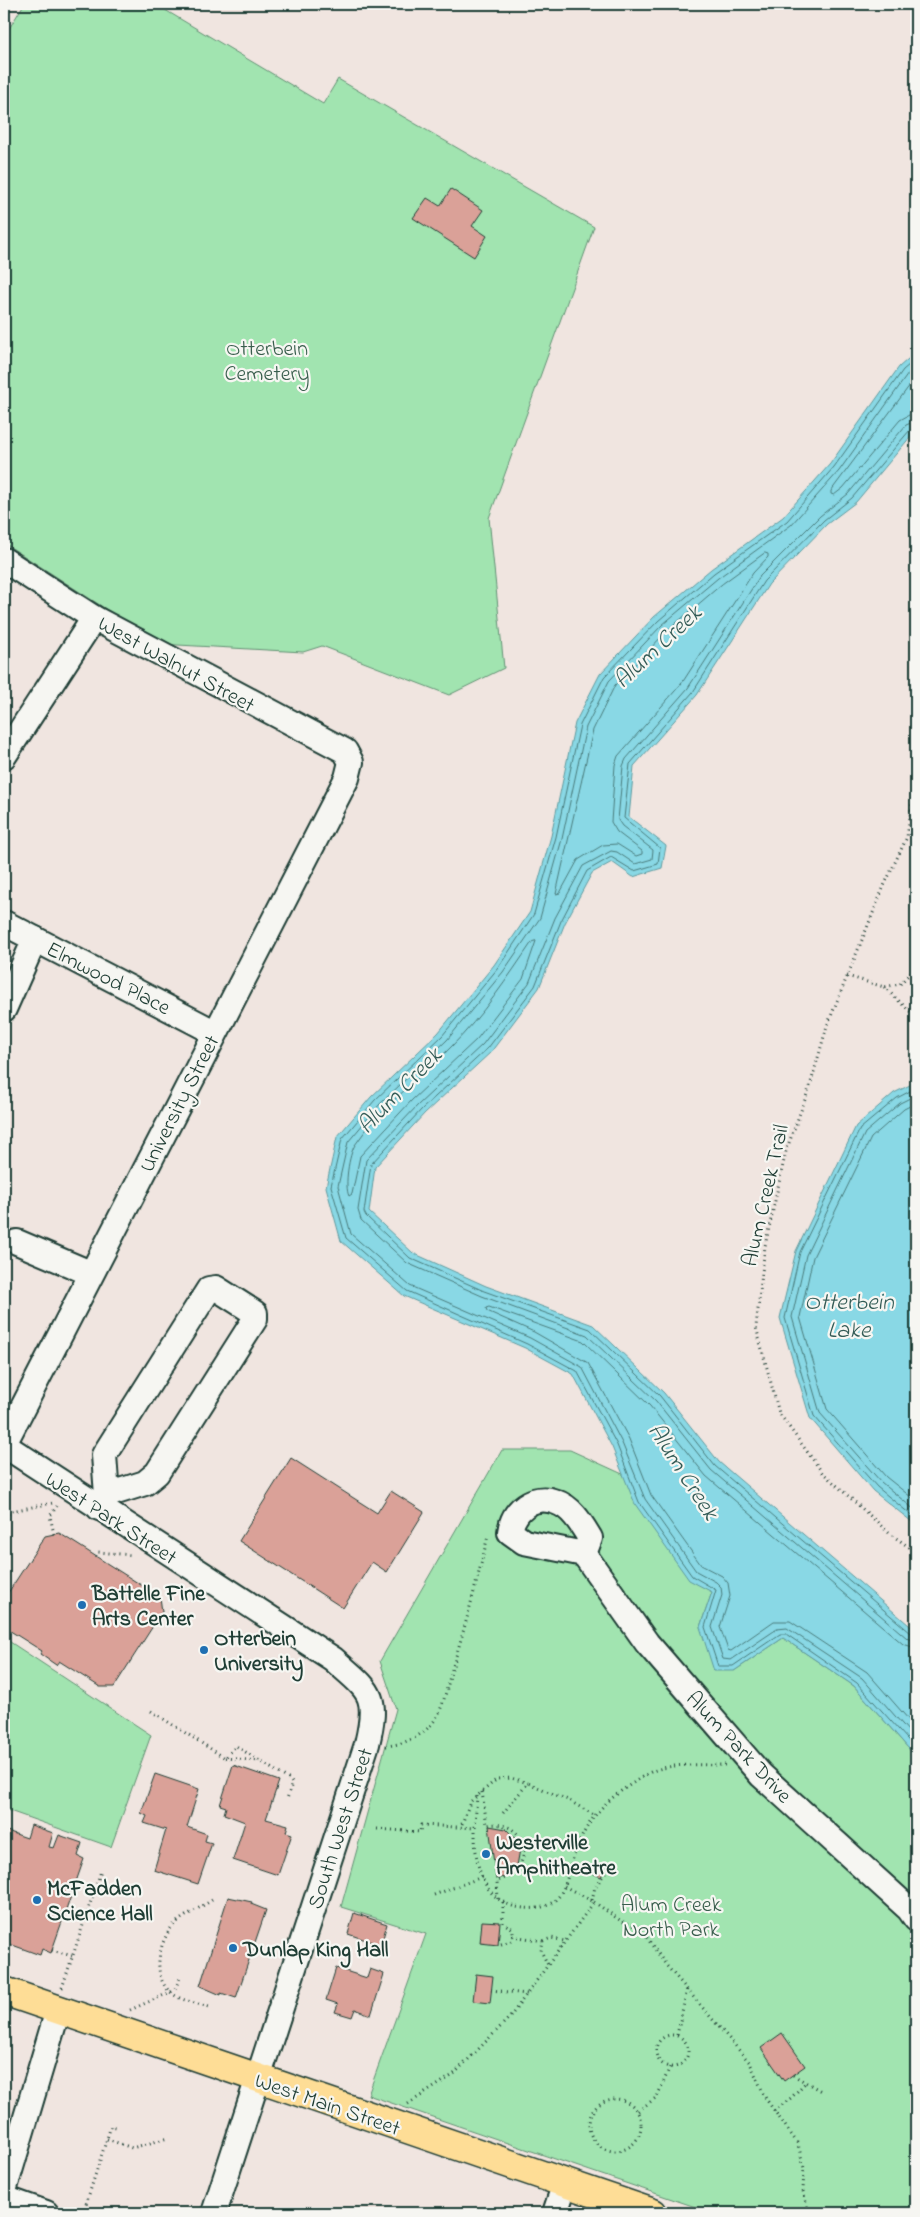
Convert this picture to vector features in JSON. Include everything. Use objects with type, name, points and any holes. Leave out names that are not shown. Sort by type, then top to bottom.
[{"type":"main road","name":"West Main Street","points":[[4,1991],[59,2003],[258,2079],[653,2213]]},
{"type":"street","name":"West Walnut Street","points":[[4,560],[94,618],[344,751],[351,762]]},
{"type":"street","points":[[4,756],[94,618]]},
{"type":"street","name":"University Street","points":[[4,1445],[214,1032],[347,778],[351,762]]},
{"type":"street","name":"Elmwood Place","points":[[4,923],[214,1032]]},
{"type":"street","points":[[4,1009],[35,939]]},
{"type":"street","points":[[17,1242],[90,1274]]},
{"type":"street","points":[[216,1288],[256,1313],[255,1319],[156,1474],[145,1483],[103,1501],[104,1455],[209,1289],[216,1288]]},
{"type":"street","name":"West Park Street","points":[[4,1445],[103,1501],[333,1659],[368,1690]]},
{"type":"street","points":[[541,1499],[558,1502],[580,1521],[590,1538],[584,1554],[524,1542],[510,1532],[511,1521],[523,1505],[541,1499]]},
{"type":"street","name":"Alum Park Drive","points":[[584,1554],[647,1643],[753,1766],[909,1909],[916,1919]]},
{"type":"street","name":"South West Street","points":[[214,2213],[367,1744],[373,1705],[368,1690]]},
{"type":"street","points":[[4,2191],[59,2003]]},
{"type":"street","points":[[555,2213],[565,2183]]},
{"type":"street","points":[[4,2198],[46,2213]]},
{"type":"path","name":"Alum Creek Trail","points":[[916,775],[907,837],[884,886],[827,1026],[810,1086],[786,1151],[765,1246],[756,1327],[779,1413],[822,1472],[889,1533],[916,1552]]},
{"type":"path","points":[[847,976],[884,986],[900,984],[916,967]]},
{"type":"path","points":[[884,986],[916,1017]]},
{"type":"path","points":[[4,1518],[11,1511],[53,1503]]},
{"type":"path","points":[[54,1534],[50,1516],[57,1506]]},
{"type":"path","points":[[367,1744],[380,1747],[401,1744],[414,1738],[428,1727],[438,1713],[460,1643],[489,1533],[510,1532]]},
{"type":"path","points":[[96,1556],[98,1552],[105,1551],[132,1555]]},
{"type":"path","points":[[151,1711],[226,1758],[260,1761]]},
{"type":"path","points":[[226,1758],[236,1746],[260,1761],[292,1783],[287,1799]]},
{"type":"path","points":[[477,1796],[474,1828],[476,1856],[487,1889],[503,1902],[526,1909],[541,1908],[554,1902],[564,1886],[583,1832],[594,1814],[618,1793],[653,1771],[693,1765],[753,1766]]},
{"type":"path","points":[[462,1824],[470,1802],[497,1778],[511,1778],[528,1783],[568,1800],[594,1814]]},
{"type":"path","points":[[503,1813],[528,1783]]},
{"type":"path","points":[[482,1792],[486,1825],[498,1823],[512,1828],[518,1834],[523,1848],[520,1866],[515,1873],[497,1881],[497,1899]]},
{"type":"path","points":[[377,1829],[420,1832],[421,1825],[474,1828]]},
{"type":"path","points":[[59,2003],[72,1956],[101,1871]]},
{"type":"path","points":[[404,2105],[452,2075],[510,2017],[593,1901],[595,1887],[606,1873],[603,1872]]},
{"type":"path","points":[[434,1895],[482,1877]]},
{"type":"path","points":[[564,1886],[593,1901],[621,1921],[640,1928],[687,1989],[750,2063],[774,2111],[798,2144],[804,2168],[803,2191],[809,2213]]},
{"type":"path","points":[[212,1900],[171,1926],[158,1956],[160,1971],[167,1988],[176,1996],[212,2008]]},
{"type":"path","points":[[501,1944],[511,1941],[513,1936],[513,1929],[502,1923],[503,1902]]},
{"type":"path","points":[[513,1936],[543,1941],[551,1938],[565,1942]]},
{"type":"path","points":[[543,1941],[541,1951],[548,1965]]},
{"type":"path","points":[[52,1950],[72,1956]]},
{"type":"path","points":[[126,2012],[172,1992],[180,1978]]},
{"type":"path","points":[[677,2035],[687,1989]]},
{"type":"path","points":[[491,1990],[527,1994]]},
{"type":"path","points":[[677,2035],[687,2044],[688,2057],[679,2066],[670,2067],[658,2059],[657,2045],[663,2037],[677,2035]]},
{"type":"path","points":[[638,2111],[657,2097],[670,2067]]},
{"type":"path","points":[[793,2074],[804,2083],[821,2091]]},
{"type":"path","points":[[774,2111],[791,2098],[804,2083]]},
{"type":"path","points":[[618,2098],[627,2101],[638,2111],[642,2121],[642,2129],[633,2144],[626,2149],[608,2150],[594,2140],[589,2123],[596,2107],[602,2102],[618,2098]]},
{"type":"path","points":[[83,2213],[111,2126],[116,2127]]},
{"type":"path","points":[[107,2139],[132,2148],[168,2138]]},
{"type":"green space","name":"Otterbein Cemetery","points":[[24,4],[155,4],[323,104],[338,79],[594,227],[489,518],[504,668],[449,695],[322,646],[303,652],[160,644],[4,543],[4,37]]},
{"type":"green space","name":"Alum Creek North Park","points":[[502,1450],[570,1450],[710,1514],[712,1592],[700,1627],[734,1671],[783,1638],[854,1686],[916,1757],[916,2213],[713,2213],[368,2095],[426,1934],[341,1907],[396,1709],[380,1661]]},
{"type":"green space","points":[[4,1638],[151,1735],[111,1847],[4,1809]]},
{"type":"water","name":"Alum Creek","points":[[916,352],[916,430],[856,502],[827,524],[769,584],[697,695],[634,766],[629,817],[666,846],[662,868],[633,877],[612,862],[592,873],[565,923],[539,988],[491,1052],[425,1113],[375,1167],[369,1212],[413,1253],[486,1286],[593,1325],[664,1393],[719,1462],[916,1631],[916,1757],[854,1686],[783,1638],[734,1671],[714,1671],[700,1627],[712,1592],[689,1580],[635,1504],[612,1447],[573,1374],[525,1348],[404,1296],[341,1241],[326,1187],[337,1137],[371,1097],[438,1033],[494,965],[530,912],[551,836],[575,723],[600,674],[654,617],[711,569],[783,517],[830,464],[899,367]]},
{"type":"water","name":"Otterbein Lake","points":[[916,1082],[916,1525],[873,1491],[810,1418],[780,1318],[796,1251],[856,1126],[894,1093]]},
{"type":"building","points":[[451,189],[483,210],[472,226],[487,236],[474,257],[413,218],[427,198],[440,206]]},
{"type":"building","points":[[291,1458],[377,1513],[391,1491],[424,1512],[387,1572],[372,1562],[343,1608],[239,1541]]},
{"type":"building","name":"Battelle Fine Arts Center","points":[[59,1533],[160,1597],[162,1612],[114,1687],[100,1687],[59,1661],[56,1665],[40,1654],[42,1651],[4,1627],[4,1599],[45,1536]]},
{"type":"building","points":[[233,1765],[279,1781],[266,1819],[288,1825],[286,1832],[292,1834],[278,1875],[233,1860],[245,1822],[224,1814],[226,1807],[220,1805]]},
{"type":"building","points":[[155,1774],[199,1789],[187,1827],[207,1834],[205,1841],[212,1843],[198,1884],[154,1870],[166,1830],[144,1823],[147,1816],[141,1813]]},
{"type":"building","name":"McFadden Science Hall","points":[[31,1825],[53,1833],[49,1847],[54,1848],[59,1835],[82,1843],[78,1856],[84,1859],[51,1953],[42,1949],[40,1955],[4,1942],[4,1830],[27,1838]]},
{"type":"building","points":[[489,1826],[506,1829],[518,1841],[520,1849],[517,1866],[505,1877],[496,1879]]},
{"type":"building","points":[[595,1865],[605,1869],[601,1877],[592,1873]]},
{"type":"building","name":"Dunlap King Hall","points":[[228,1897],[252,1902],[251,1904],[266,1910],[236,1998],[221,1993],[221,1995],[200,1986]]},
{"type":"building","points":[[354,1913],[387,1924],[381,1945],[348,1934]]},
{"type":"building","points":[[482,1921],[500,1922],[498,1945],[480,1943]]},
{"type":"building","points":[[336,1968],[367,1978],[370,1969],[384,1974],[371,2015],[355,2009],[352,2017],[335,2012],[338,2004],[326,2000]]},
{"type":"building","points":[[476,1974],[493,1976],[490,2003],[473,2001]]},
{"type":"building","points":[[782,2033],[805,2066],[784,2081],[761,2048]]},
{"type":"place","name":"Battelle Fine Arts Center","points":[[82,1605]]},
{"type":"place","name":"Otterbein University","points":[[204,1650]]},
{"type":"place","name":"Westerville Amphitheatre","points":[[486,1854]]},
{"type":"place","name":"McFadden Science Hall","points":[[37,1900]]},
{"type":"place","name":"Dunlap King Hall","points":[[233,1948]]}]
